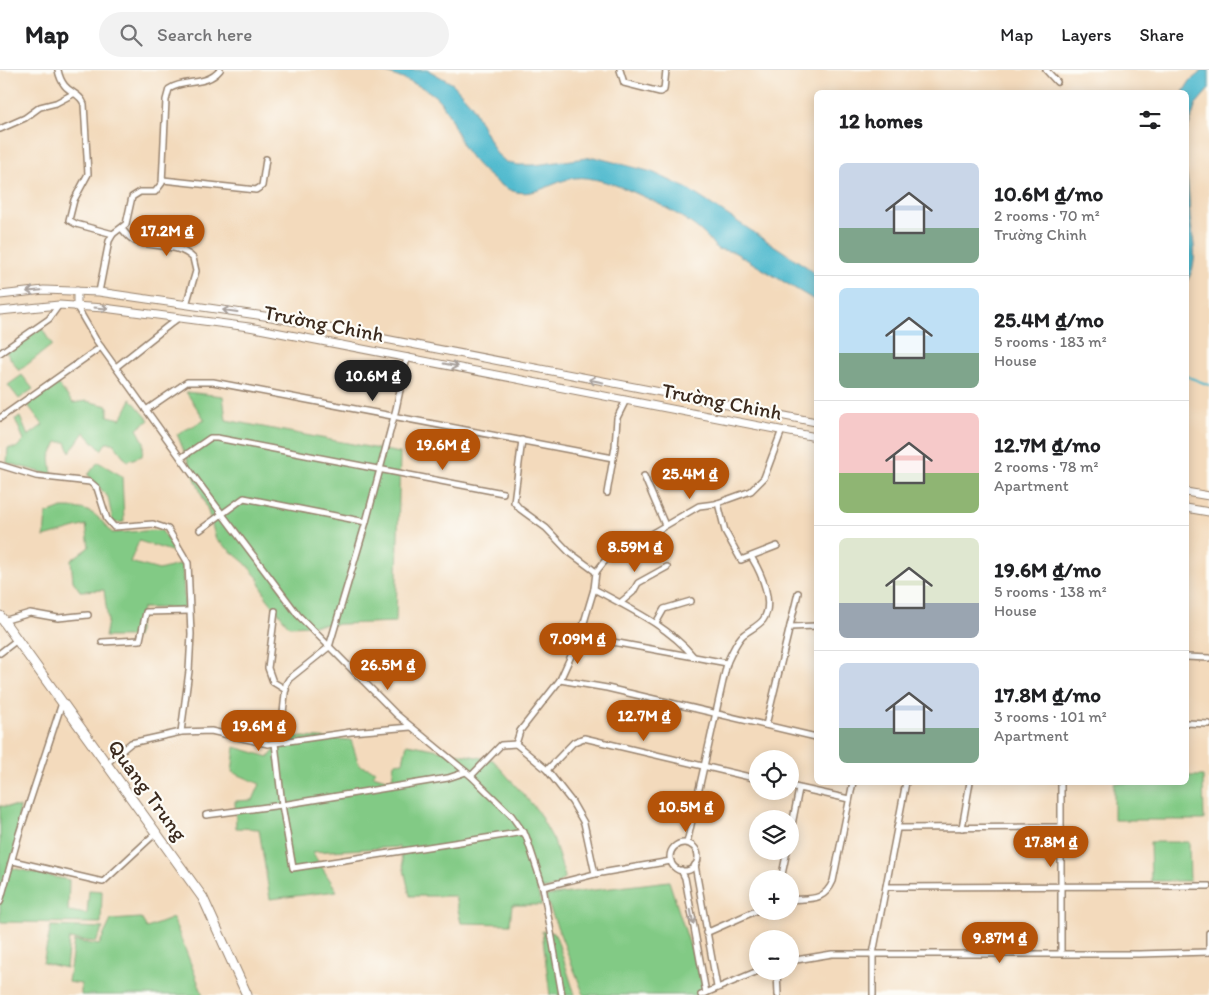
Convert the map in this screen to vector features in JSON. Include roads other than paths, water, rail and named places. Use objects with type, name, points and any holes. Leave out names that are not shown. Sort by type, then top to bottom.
[{"type":"main road","name":"Quang Trung","points":[[2,619],[203,898],[247,995]]},
{"type":"street","points":[[58,70],[63,85],[84,101],[87,178],[72,204],[69,220],[76,224],[113,234]]},
{"type":"street","points":[[99,292],[106,254],[113,234],[122,229],[126,224],[132,197],[140,192],[154,192],[159,189],[163,180],[166,100],[169,89],[179,84],[199,83],[212,78],[220,70]]},
{"type":"street","points":[[620,70],[624,83],[660,92],[664,90],[666,70]]},
{"type":"street","points":[[1046,70],[1057,82]]},
{"type":"street","points":[[0,128],[25,118],[40,107],[56,103],[73,94]]},
{"type":"street","points":[[163,180],[256,190],[262,186],[266,159]]},
{"type":"street","points":[[122,229],[136,242],[162,245],[194,258],[196,270],[186,305]]},
{"type":"street","name":"Trường Chinh","points":[[0,295],[44,290],[99,292],[272,317],[814,422]]},
{"type":"street","points":[[77,291],[77,307],[101,347],[298,615],[411,727],[468,774],[511,815],[524,832],[543,887],[562,995]]},
{"type":"street","points":[[0,354],[49,318],[59,305]]},
{"type":"street","name":"Trường Chinh","points":[[0,311],[59,305],[104,308],[249,327],[814,436]]},
{"type":"street","points":[[116,367],[178,318]]},
{"type":"street","points":[[409,344],[394,417],[366,522],[329,647],[290,679],[286,690],[277,743],[282,805],[290,865],[297,869],[524,832]]},
{"type":"street","points":[[0,418],[101,347]]},
{"type":"street","points":[[146,410],[182,384],[201,381],[219,382],[613,458]]},
{"type":"street","points":[[607,493],[617,418],[624,399],[624,386]]},
{"type":"street","points":[[516,744],[520,731],[560,680],[580,636],[594,589],[596,572],[621,546],[644,538],[699,506],[718,503],[745,494],[758,486],[764,478],[782,430]]},
{"type":"street","points":[[181,458],[210,438],[217,438],[502,493]]},
{"type":"street","points":[[522,440],[514,502],[520,510],[546,528],[569,552],[596,572]]},
{"type":"street","points":[[0,465],[36,476],[90,482],[98,488],[108,522],[114,528],[153,524],[168,529],[187,560],[189,671],[181,732]]},
{"type":"street","points":[[644,476],[665,525]]},
{"type":"street","points":[[1189,493],[1209,496]]},
{"type":"street","points":[[200,530],[244,498],[366,522]]},
{"type":"street","points":[[718,503],[725,531],[741,560],[752,558],[777,546]]},
{"type":"street","points":[[1189,509],[1209,512]]},
{"type":"street","points":[[687,843],[727,663],[739,641],[757,627],[767,612],[765,587],[752,558]]},
{"type":"street","points":[[620,603],[632,592],[638,583],[667,567]]},
{"type":"street","points":[[594,589],[656,623],[684,644],[695,657]]},
{"type":"street","points":[[766,724],[798,594]]},
{"type":"street","points":[[656,623],[664,609],[691,601]]},
{"type":"street","points":[[102,642],[140,640],[146,612],[189,611]]},
{"type":"street","points":[[275,611],[268,668],[273,682],[286,690]]},
{"type":"street","points":[[2,619],[30,613],[69,619],[88,615]]},
{"type":"street","points":[[790,627],[814,626]]},
{"type":"street","points":[[580,636],[727,663]]},
{"type":"street","points":[[0,653],[17,640]]},
{"type":"street","points":[[1189,657],[1209,658]]},
{"type":"street","points":[[560,680],[717,713],[814,736]]},
{"type":"street","points":[[0,902],[62,702]]},
{"type":"street","points":[[1189,723],[1209,724]]},
{"type":"street","points":[[107,763],[131,743],[181,732],[211,731],[268,744],[351,732],[411,727]]},
{"type":"street","points":[[547,770],[574,742],[584,738],[749,777]]},
{"type":"street","points":[[206,814],[282,805],[468,774],[501,745],[516,744],[547,770],[572,802],[584,823],[595,874]]},
{"type":"street","points":[[799,899],[824,896],[829,892],[834,881],[852,785]]},
{"type":"street","points":[[873,995],[873,954],[905,785]]},
{"type":"street","points":[[962,828],[969,785]]},
{"type":"street","points":[[1061,785],[1061,953]]},
{"type":"street","points":[[799,788],[849,799]]},
{"type":"street","points":[[897,828],[1061,827]]},
{"type":"street","points":[[12,860],[103,882],[157,832]]},
{"type":"street","points":[[671,861],[672,850],[681,843],[692,845],[698,854],[695,865],[717,987]]},
{"type":"street","points":[[543,887],[595,874],[671,861]]},
{"type":"street","points":[[671,861],[681,870],[685,878],[704,994],[749,975]]},
{"type":"street","points":[[681,870],[688,870],[695,865]]},
{"type":"street","points":[[886,887],[1061,888],[1209,886]]},
{"type":"street","points":[[706,933],[749,914]]},
{"type":"street","points":[[799,960],[832,954],[1139,954],[1209,952],[1209,933]]},
{"type":"street","points":[[777,980],[778,995]]},
{"type":"water","points":[[380,70],[428,70],[453,84],[471,104],[496,153],[506,162],[518,165],[535,165],[594,157],[652,172],[686,188],[810,269],[814,273],[814,300],[734,252],[717,249],[695,226],[680,216],[624,188],[588,178],[574,178],[536,191],[521,193],[506,188],[483,171],[470,156],[440,101],[429,91]]},
{"type":"water","points":[[1203,70],[1209,70],[1209,89],[1196,104],[1189,126],[1189,90],[1184,90],[1190,81]]},
{"type":"water","points":[[1189,204],[1194,243],[1193,267],[1189,277]]},
{"type":"waterway","points":[[1189,377],[1209,385]]}]
